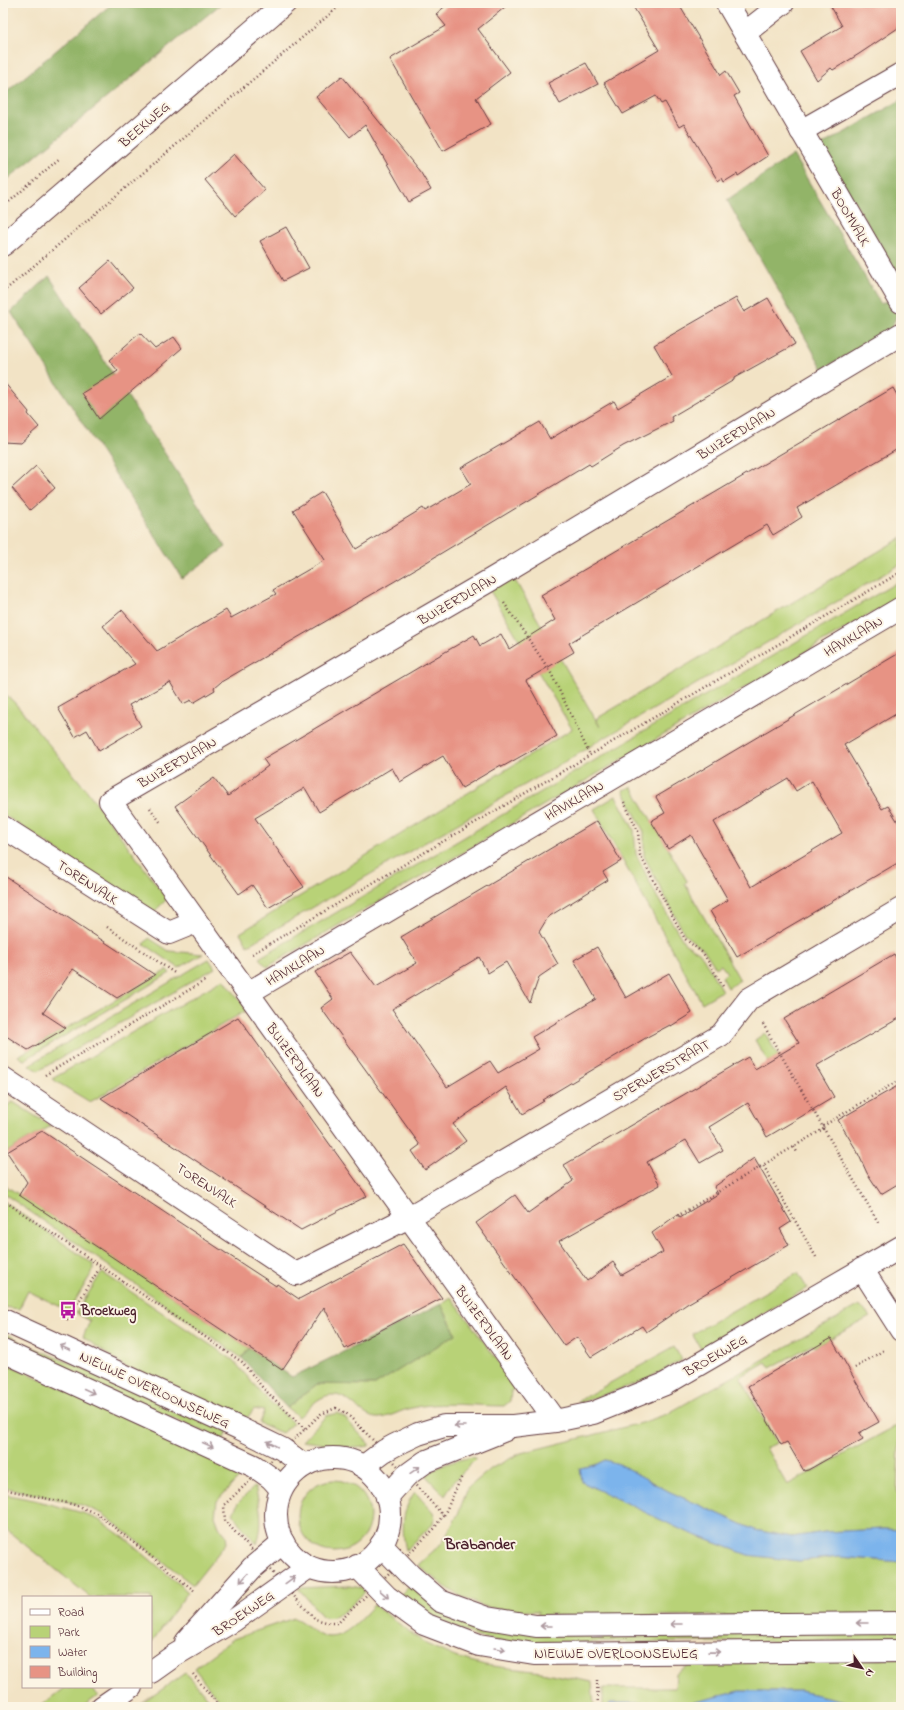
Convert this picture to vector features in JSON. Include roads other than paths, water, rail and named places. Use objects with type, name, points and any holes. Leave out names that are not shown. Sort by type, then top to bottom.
[{"type":"street","name":"BEEKWEG","points":[[3,245],[285,3]]},
{"type":"street","name":"BOOMVALK","points":[[727,3],[901,302]]},
{"type":"street","points":[[745,33],[784,3]]},
{"type":"street","points":[[801,131],[901,74]]},
{"type":"street","name":"BUIZERDLAAN","points":[[555,1421],[110,801],[492,579],[901,334]]},
{"type":"street","name":"HAVIKLAAN","points":[[248,993],[901,608]]},
{"type":"street","name":"TORENVALK","points":[[3,827],[169,933],[196,922]]},
{"type":"street","name":"SPERWERSTRAAT","points":[[409,1217],[721,1035],[743,1006],[901,909]]},
{"type":"street","name":"TORENVALK","points":[[12,1084],[296,1274],[409,1217]]},
{"type":"street","name":"BROEKWEG","points":[[364,1466],[384,1451],[418,1434],[444,1426],[514,1426],[555,1421],[593,1413],[665,1384],[901,1247]]},
{"type":"street","points":[[862,1269],[901,1330]]},
{"type":"street","name":"NIEUWE OVERLOONSEWEG","points":[[3,1320],[239,1428],[282,1449],[304,1465]]},
{"type":"street","name":"NIEUWE OVERLOONSEWEG","points":[[3,1351],[261,1470],[281,1489]]},
{"type":"street","name":"BROEKWEG","points":[[387,1497],[407,1475],[425,1462],[514,1426]]},
{"type":"street","points":[[338,1458],[348,1459],[364,1466],[380,1482],[387,1497],[390,1516],[387,1531],[381,1545],[371,1557],[357,1566],[336,1572],[322,1571],[309,1567],[296,1559],[283,1542],[277,1527],[276,1508],[281,1489],[291,1475],[304,1465],[315,1460],[338,1458]]},
{"type":"street","name":"BROEKWEG","points":[[175,1654],[252,1568],[283,1542]]},
{"type":"street","name":"NIEUWE OVERLOONSEWEG","points":[[381,1545],[440,1602],[487,1618],[536,1626],[901,1622]]},
{"type":"street","name":"NIEUWE OVERLOONSEWEG","points":[[357,1566],[387,1597],[424,1624],[478,1646],[534,1654],[901,1651]]},
{"type":"street","name":"BROEKWEG","points":[[152,1671],[175,1654],[203,1640],[233,1621],[309,1567]]},
{"type":"street","points":[[102,1707],[130,1688]]},
{"type":"water","points":[[605,1460],[619,1464],[668,1491],[755,1530],[792,1537],[825,1532],[883,1529],[901,1530],[901,1562],[839,1557],[799,1561],[748,1555],[682,1530],[582,1482],[580,1468],[595,1465]]},
{"type":"water","points":[[740,1691],[800,1691],[871,1707],[653,1707],[608,1705],[610,1703],[691,1703]]},
{"type":"place","name":"Broekweg","points":[[68,1310]]},
{"type":"district","name":"Brabander","points":[[480,1543]]}]
